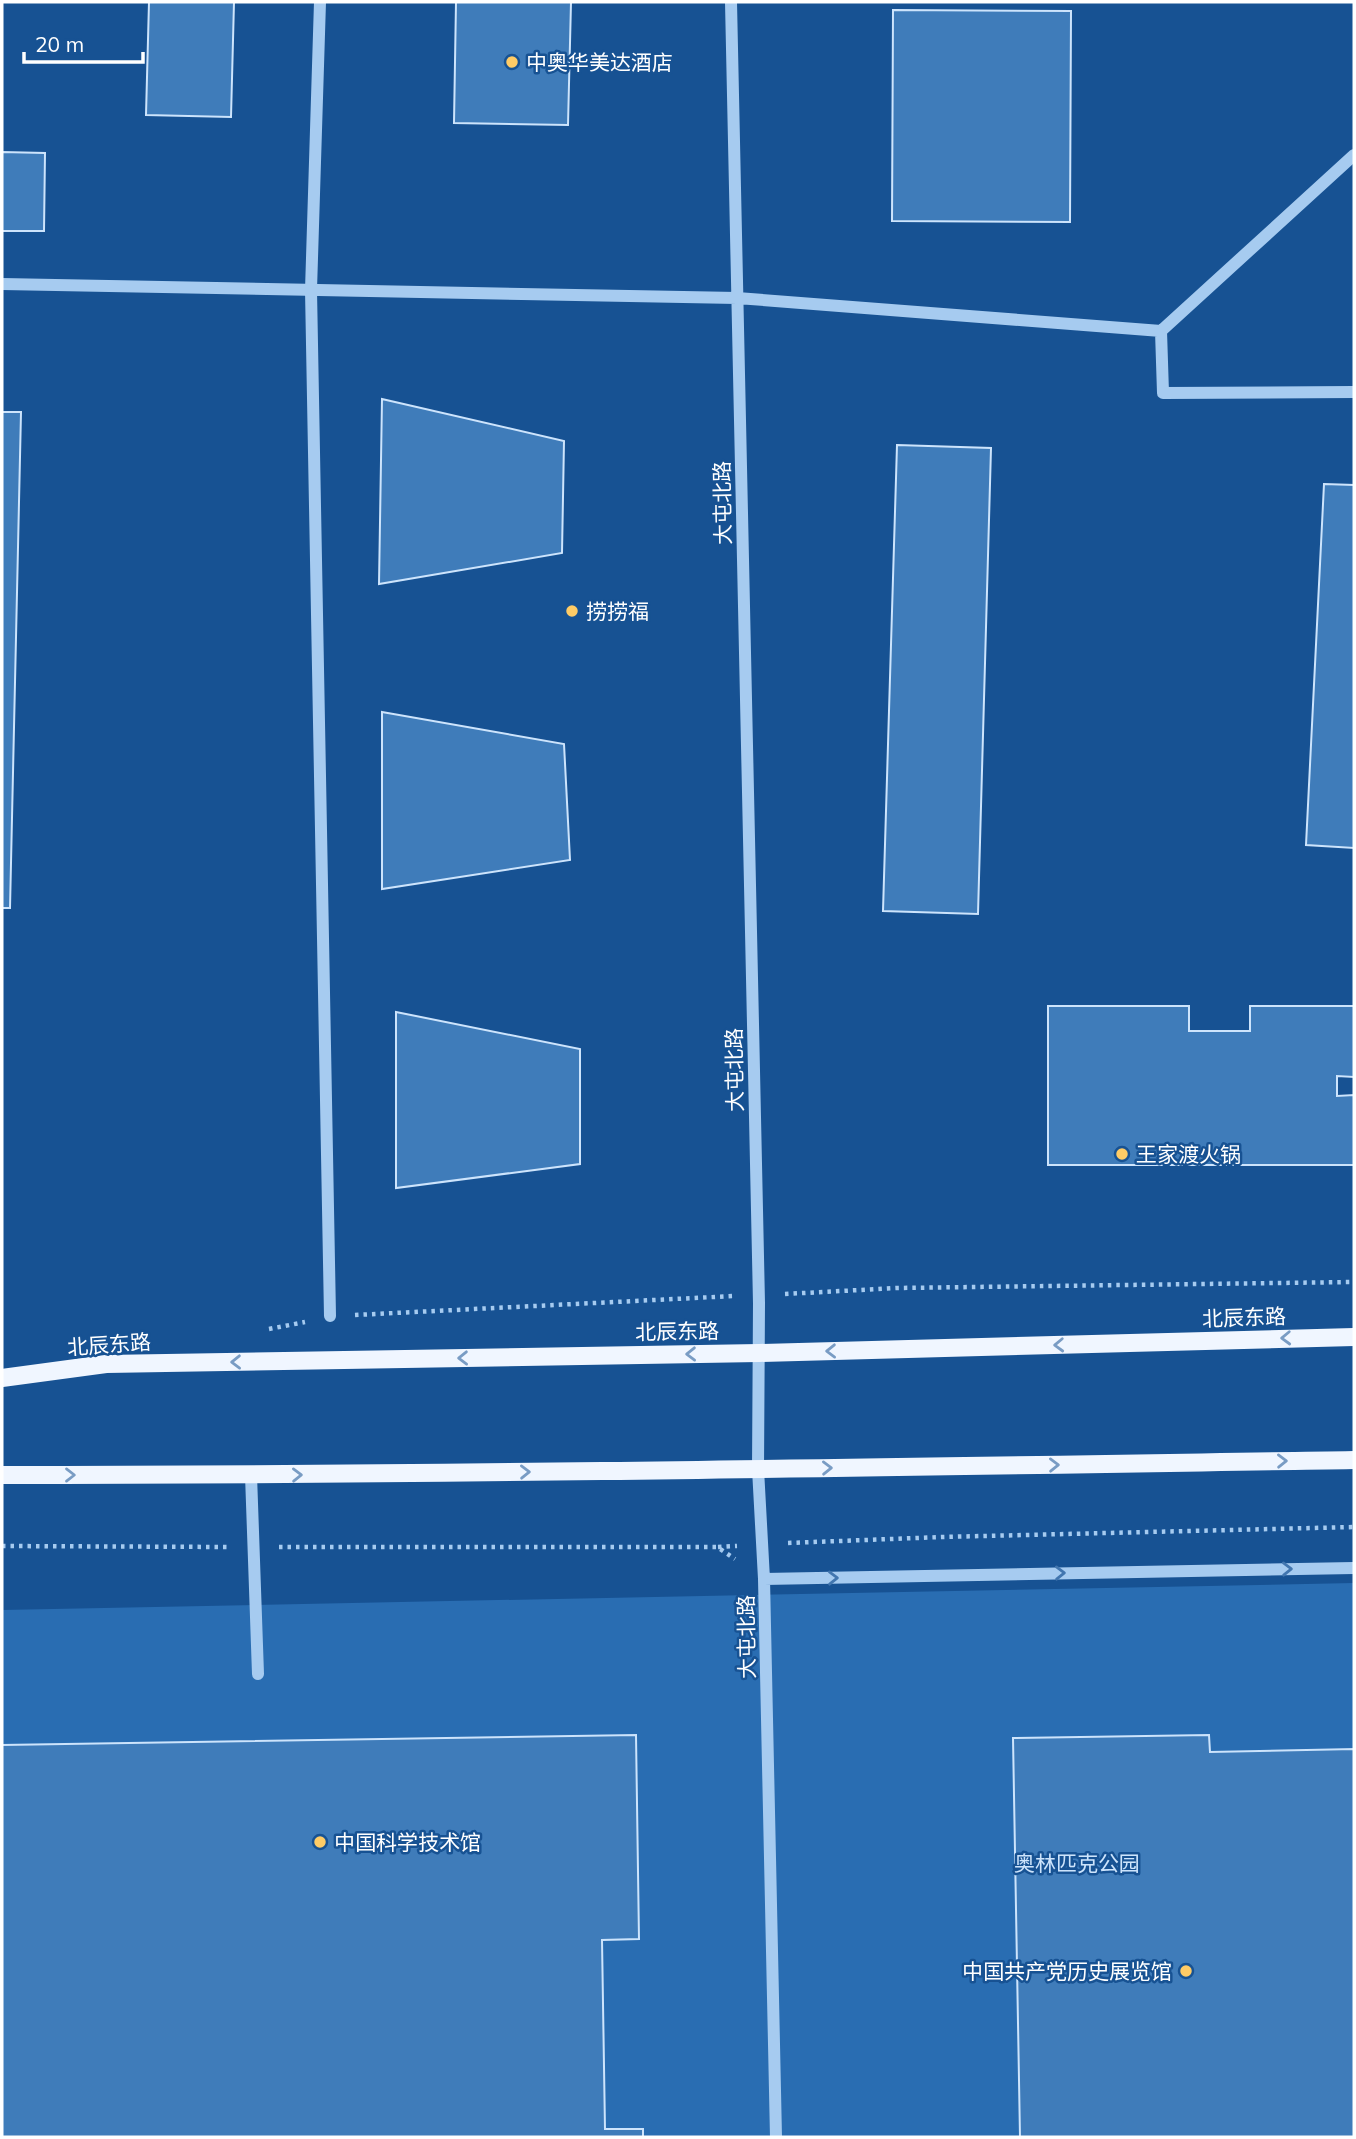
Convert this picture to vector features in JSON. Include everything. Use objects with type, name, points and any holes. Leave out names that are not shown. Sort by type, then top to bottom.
[{"type":"main road","name":"北辰东路","points":[[2,1378],[106,1364],[759,1353],[1354,1336]]},
{"type":"main road","points":[[2,1475],[250,1475],[1354,1460]]},
{"type":"street","points":[[320,2],[311,290],[330,1317]]},
{"type":"street","name":"大屯北路","points":[[731,2],[758,1295],[758,1469],[764,1579],[776,2137]]},
{"type":"street","points":[[2,284],[737,298],[1161,331],[1354,155]]},
{"type":"street","points":[[1161,331],[1163,393],[1354,392]]},
{"type":"street","points":[[250,1475],[258,1674]]},
{"type":"street","points":[[764,1579],[1354,1568]]},
{"type":"path","points":[[264,1330],[330,1317],[897,1288],[1354,1282]]},
{"type":"path","points":[[2,1546],[717,1546],[942,1537],[1354,1527]]},
{"type":"path","points":[[717,1546],[764,1579]]},
{"type":"green space","name":"奥林匹克公园","points":[[1354,1583],[1354,2137],[2,2137],[2,1610]]},
{"type":"building","points":[[149,2],[234,2],[231,117],[146,115]]},
{"type":"building","name":"中奥华美达酒店","points":[[456,2],[571,2],[568,125],[454,123]]},
{"type":"building","points":[[893,10],[1071,11],[1070,222],[892,221]]},
{"type":"building","points":[[2,152],[45,153],[44,231],[2,231]]},
{"type":"building","points":[[382,399],[564,441],[562,553],[379,584]]},
{"type":"building","points":[[2,412],[21,412],[10,908],[2,908]]},
{"type":"building","points":[[897,445],[991,448],[978,914],[883,911]]},
{"type":"building","points":[[1324,484],[1354,485],[1354,848],[1306,845]]},
{"type":"building","points":[[382,712],[564,744],[570,860],[382,889]]},
{"type":"building","points":[[1048,1006],[1189,1006],[1189,1031],[1250,1031],[1250,1006],[1354,1006],[1354,1077],[1337,1076],[1337,1096],[1354,1095],[1354,1165],[1048,1165]]},
{"type":"building","points":[[396,1012],[580,1049],[580,1164],[396,1188]]},
{"type":"building","name":"中国科学技术馆","points":[[636,1735],[639,1939],[602,1940],[605,2129],[643,2129],[643,2137],[2,2137],[2,1745]]},
{"type":"building","name":"中国共产党历史展览馆","points":[[1209,1735],[1210,1752],[1354,1749],[1354,2137],[1020,2137],[1013,1738]]},
{"type":"place","name":"中奥华美达酒店","points":[[512,62]]},
{"type":"place","name":"捞捞福","points":[[572,611]]},
{"type":"place","name":"王家渡火锅","points":[[1122,1154]]},
{"type":"place","name":"中国科学技术馆","points":[[320,1842]]},
{"type":"place","name":"中国共产党历史展览馆","points":[[1186,1971]]}]
